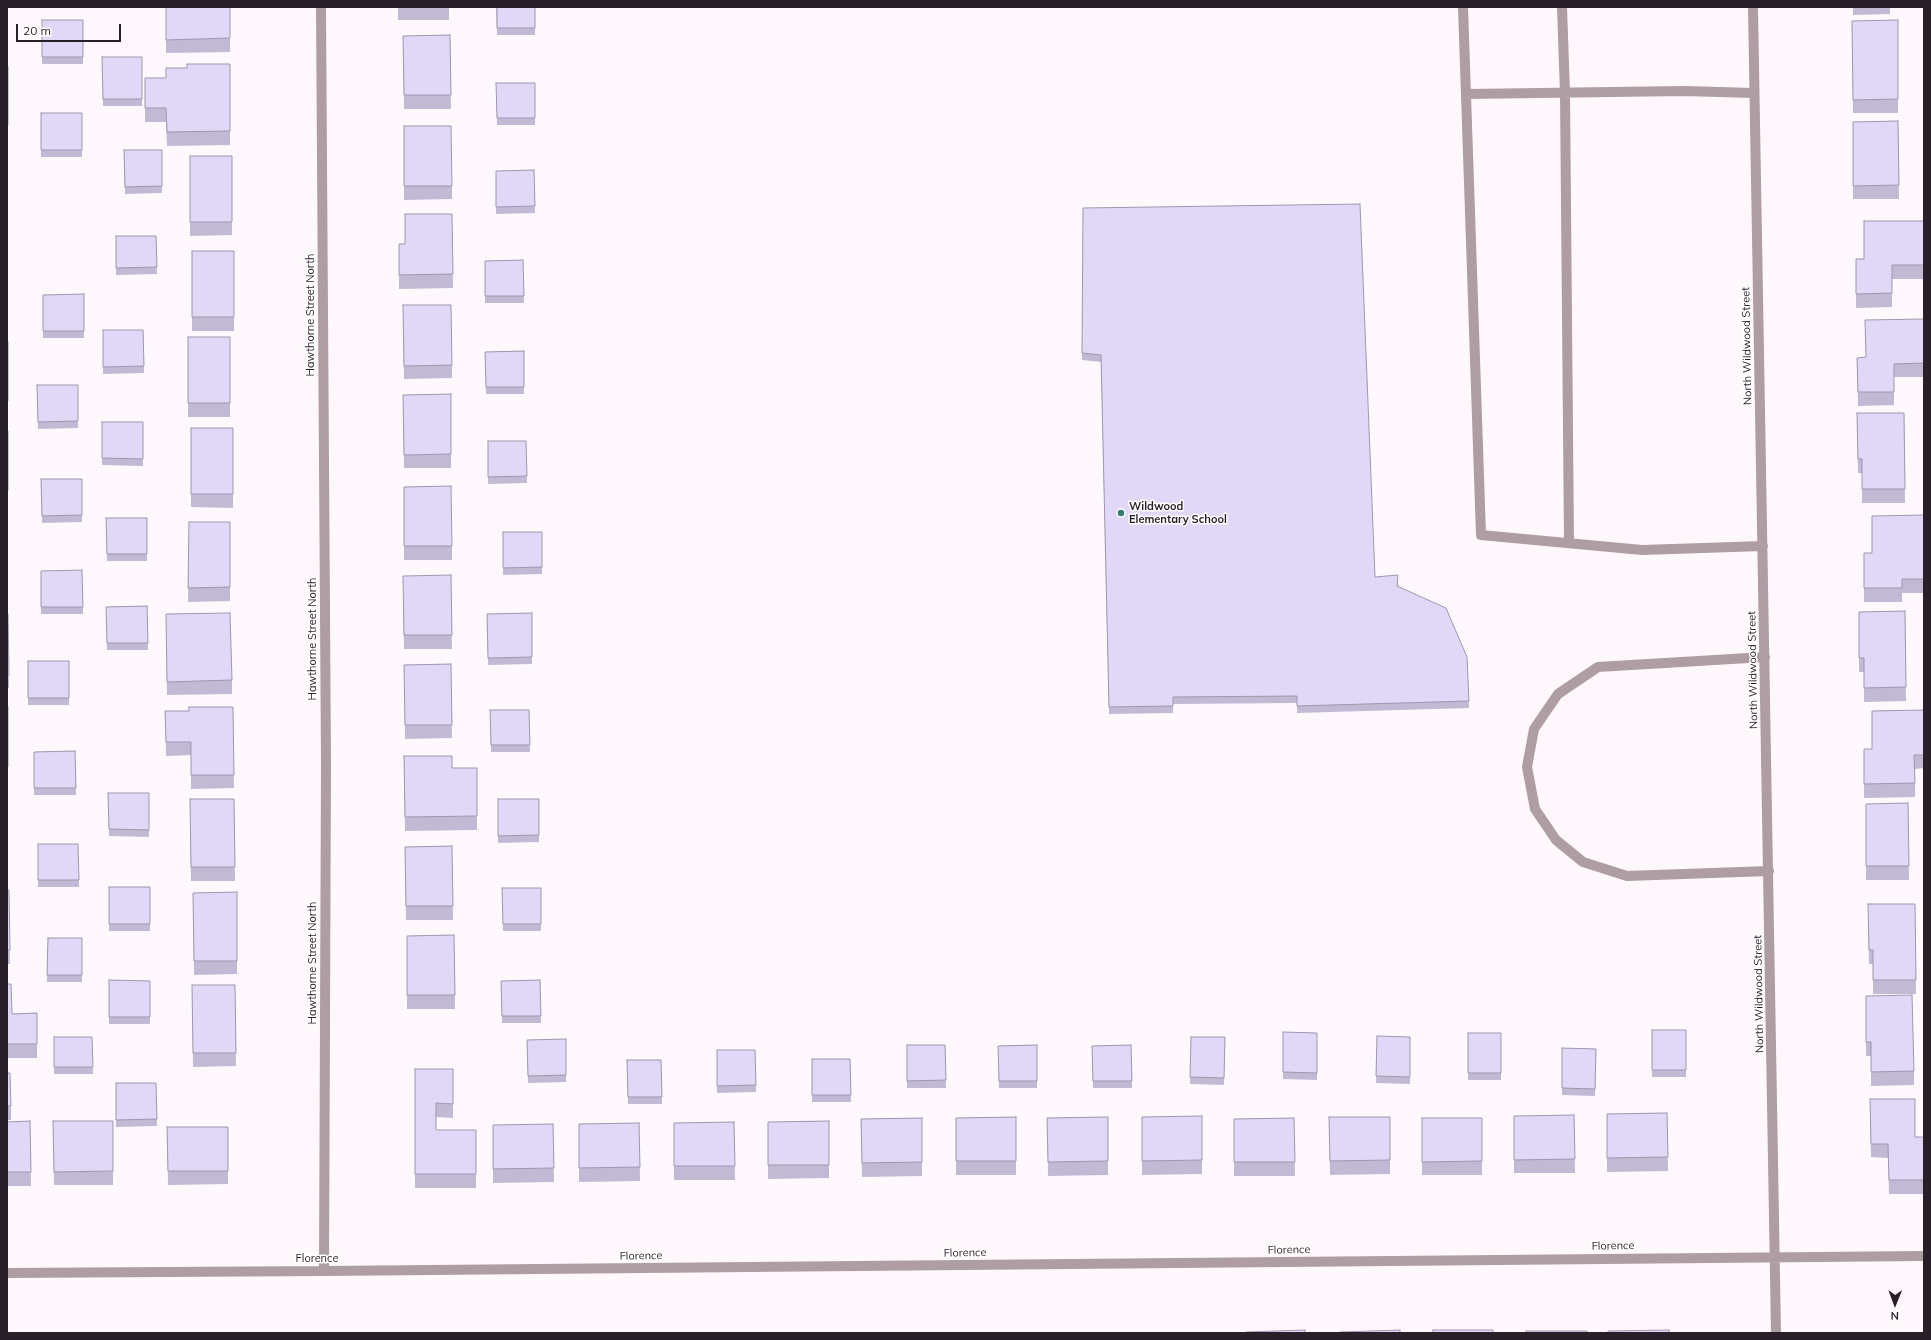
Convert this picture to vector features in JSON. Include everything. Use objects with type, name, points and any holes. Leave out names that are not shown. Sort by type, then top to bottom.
[{"type":"street","name":"Hawthorne Street North","points":[[321,7],[326,764],[324,1272]]},
{"type":"street","points":[[1462,7],[1482,535],[1642,550],[1763,546]]},
{"type":"street","points":[[1562,7],[1565,93],[1569,543]]},
{"type":"street","name":"North Wildwood Street","points":[[1753,7],[1776,1333]]},
{"type":"street","points":[[1466,94],[1684,91],[1754,93]]},
{"type":"street","points":[[1765,656],[1598,667],[1558,694],[1534,729],[1527,767],[1535,809],[1556,840],[1583,862],[1627,876],[1769,871]]},
{"type":"street","name":"Florence","points":[[7,1273],[324,1272],[1924,1256]]},
{"type":"building","points":[[166,7],[230,7],[230,38],[166,40]]},
{"type":"building","points":[[497,7],[535,7],[535,28],[497,28]]},
{"type":"building","points":[[42,20],[83,20],[83,57],[42,57]]},
{"type":"building","points":[[1898,20],[1898,99],[1853,100],[1852,21]]},
{"type":"building","points":[[450,35],[451,95],[404,95],[403,36]]},
{"type":"building","points":[[102,57],[142,57],[142,99],[103,99]]},
{"type":"building","points":[[187,64],[230,64],[230,131],[167,132],[166,108],[145,108],[145,78],[166,78],[166,68],[187,68]]},
{"type":"building","points":[[8,66],[8,125],[7,125]]},
{"type":"building","points":[[496,83],[535,83],[535,118],[497,118]]},
{"type":"building","points":[[41,113],[82,113],[82,150],[41,150]]},
{"type":"building","points":[[1898,121],[1899,185],[1853,186],[1853,122]]},
{"type":"building","points":[[404,126],[451,126],[452,186],[404,186]]},
{"type":"building","points":[[124,150],[162,150],[162,186],[125,187]]},
{"type":"building","points":[[190,156],[232,156],[232,222],[190,222]]},
{"type":"building","points":[[534,170],[535,206],[496,207],[496,171]]},
{"type":"building","points":[[1360,204],[1375,577],[1398,575],[1397,586],[1446,608],[1467,657],[1469,701],[1297,706],[1297,696],[1173,697],[1173,706],[1109,707],[1101,355],[1082,353],[1083,208]]},
{"type":"building","points":[[405,214],[452,214],[453,274],[399,275],[399,244],[405,244]]},
{"type":"building","points":[[1864,221],[1924,221],[1924,265],[1892,265],[1892,293],[1856,294],[1856,259],[1864,259]]},
{"type":"building","points":[[116,236],[156,236],[157,267],[116,268]]},
{"type":"building","points":[[192,251],[234,251],[234,317],[192,317]]},
{"type":"building","points":[[523,260],[524,296],[485,296],[485,261]]},
{"type":"building","points":[[84,294],[84,331],[43,331],[43,295]]},
{"type":"building","points":[[403,305],[451,305],[452,365],[404,366]]},
{"type":"building","points":[[1924,319],[1924,363],[1894,364],[1894,392],[1858,392],[1857,358],[1866,357],[1865,320]]},
{"type":"building","points":[[103,330],[143,330],[144,366],[103,367]]},
{"type":"building","points":[[188,337],[230,337],[230,403],[188,403]]},
{"type":"building","points":[[8,341],[8,401],[7,401]]},
{"type":"building","points":[[524,351],[524,387],[486,387],[485,352]]},
{"type":"building","points":[[37,385],[78,385],[78,421],[38,422]]},
{"type":"building","points":[[451,394],[451,454],[404,455],[403,395]]},
{"type":"building","points":[[1857,413],[1904,413],[1905,489],[1862,489],[1862,459],[1858,459]]},
{"type":"building","points":[[102,422],[143,422],[143,459],[102,458]]},
{"type":"building","points":[[191,428],[233,428],[233,494],[191,494]]},
{"type":"building","points":[[8,431],[8,491],[7,491]]},
{"type":"building","points":[[488,441],[526,441],[527,476],[488,477]]},
{"type":"building","points":[[41,479],[82,479],[82,515],[42,516]]},
{"type":"building","points":[[451,486],[452,546],[404,546],[404,487]]},
{"type":"building","points":[[1924,515],[1924,579],[1902,579],[1902,588],[1864,588],[1864,553],[1872,553],[1872,516]]},
{"type":"building","points":[[106,518],[147,518],[147,554],[107,554]]},
{"type":"building","points":[[189,522],[230,522],[230,587],[188,588]]},
{"type":"building","points":[[503,532],[542,532],[542,567],[503,568]]},
{"type":"building","points":[[82,570],[83,607],[41,607],[41,571]]},
{"type":"building","points":[[451,575],[452,635],[404,635],[403,576]]},
{"type":"building","points":[[147,606],[148,643],[107,643],[106,607]]},
{"type":"building","points":[[1905,611],[1906,687],[1864,688],[1864,658],[1859,658],[1859,612]]},
{"type":"building","points":[[230,613],[232,680],[167,682],[166,614]]},
{"type":"building","points":[[532,613],[532,657],[488,658],[487,614]]},
{"type":"building","points":[[8,614],[9,675],[7,675]]},
{"type":"building","points":[[28,661],[69,661],[69,698],[28,698]]},
{"type":"building","points":[[451,664],[452,725],[405,725],[404,665]]},
{"type":"building","points":[[8,706],[8,767],[7,767]]},
{"type":"building","points":[[189,707],[233,707],[234,775],[191,775],[191,742],[166,742],[165,711],[189,711]]},
{"type":"building","points":[[490,710],[529,710],[530,745],[491,745]]},
{"type":"building","points":[[1924,710],[1924,755],[1914,755],[1915,783],[1864,784],[1864,749],[1872,749],[1872,711]]},
{"type":"building","points":[[75,751],[76,788],[34,788],[34,752]]},
{"type":"building","points":[[404,756],[452,756],[452,768],[477,768],[477,816],[405,817]]},
{"type":"building","points":[[108,793],[149,793],[149,830],[109,829]]},
{"type":"building","points":[[190,799],[234,799],[235,867],[191,867]]},
{"type":"building","points":[[498,799],[539,799],[539,835],[498,836]]},
{"type":"building","points":[[1908,803],[1909,866],[1866,866],[1866,804]]},
{"type":"building","points":[[38,844],[78,844],[79,880],[38,880]]},
{"type":"building","points":[[452,846],[453,906],[406,906],[405,847]]},
{"type":"building","points":[[109,887],[150,887],[150,924],[109,924]]},
{"type":"building","points":[[502,888],[541,888],[541,924],[503,924]]},
{"type":"building","points":[[7,890],[9,890],[10,950],[7,950]]},
{"type":"building","points":[[237,892],[237,961],[194,961],[193,893]]},
{"type":"building","points":[[1868,904],[1915,904],[1916,980],[1873,980],[1873,950],[1869,950]]},
{"type":"building","points":[[454,935],[455,995],[407,995],[407,936]]},
{"type":"building","points":[[48,938],[82,938],[82,975],[47,975]]},
{"type":"building","points":[[109,980],[150,981],[150,1017],[109,1017]]},
{"type":"building","points":[[540,980],[541,1016],[502,1016],[501,981]]},
{"type":"building","points":[[7,984],[11,984],[12,1014],[37,1013],[37,1044],[7,1044]]},
{"type":"building","points":[[192,985],[235,985],[236,1053],[193,1053]]},
{"type":"building","points":[[1912,995],[1914,1071],[1871,1072],[1871,1042],[1866,1042],[1866,996]]},
{"type":"building","points":[[1652,1030],[1686,1030],[1686,1070],[1652,1070]]},
{"type":"building","points":[[1283,1032],[1317,1033],[1317,1073],[1283,1072]]},
{"type":"building","points":[[1468,1033],[1501,1033],[1501,1073],[1468,1073]]},
{"type":"building","points":[[1377,1036],[1410,1037],[1410,1077],[1376,1076]]},
{"type":"building","points":[[54,1037],[92,1037],[93,1067],[54,1067]]},
{"type":"building","points":[[1191,1037],[1225,1037],[1224,1078],[1190,1077]]},
{"type":"building","points":[[566,1039],[566,1075],[528,1076],[527,1040]]},
{"type":"building","points":[[907,1045],[945,1045],[946,1080],[907,1081]]},
{"type":"building","points":[[1037,1045],[1037,1081],[999,1081],[998,1046]]},
{"type":"building","points":[[1131,1045],[1132,1081],[1093,1081],[1092,1046]]},
{"type":"building","points":[[1562,1048],[1596,1049],[1595,1089],[1562,1088]]},
{"type":"building","points":[[717,1050],[755,1050],[756,1085],[717,1086]]},
{"type":"building","points":[[812,1059],[850,1059],[851,1095],[812,1095]]},
{"type":"building","points":[[627,1060],[661,1060],[662,1097],[628,1097]]},
{"type":"building","points":[[415,1069],[453,1069],[453,1104],[436,1103],[436,1130],[476,1130],[476,1174],[415,1174]]},
{"type":"building","points":[[7,1073],[10,1073],[11,1106],[7,1106]]},
{"type":"building","points":[[116,1083],[156,1083],[157,1119],[116,1120]]},
{"type":"building","points":[[1870,1099],[1915,1099],[1915,1137],[1924,1137],[1924,1180],[1889,1180],[1888,1144],[1871,1144]]},
{"type":"building","points":[[1667,1113],[1668,1157],[1607,1158],[1607,1114]]},
{"type":"building","points":[[1574,1115],[1575,1159],[1514,1160],[1514,1116]]},
{"type":"building","points":[[1202,1116],[1202,1160],[1142,1161],[1142,1117]]},
{"type":"building","points":[[1016,1117],[1016,1161],[956,1161],[956,1118]]},
{"type":"building","points":[[1108,1117],[1108,1161],[1048,1162],[1047,1118]]},
{"type":"building","points":[[1329,1117],[1390,1117],[1390,1160],[1330,1161]]},
{"type":"building","points":[[922,1118],[922,1162],[862,1163],[861,1119]]},
{"type":"building","points":[[1294,1118],[1295,1162],[1234,1162],[1234,1119]]},
{"type":"building","points":[[1422,1118],[1482,1118],[1482,1161],[1422,1162]]},
{"type":"building","points":[[30,1121],[31,1172],[7,1172],[7,1122]]},
{"type":"building","points":[[53,1121],[113,1121],[113,1171],[54,1172]]},
{"type":"building","points":[[829,1121],[829,1165],[768,1165],[768,1122]]},
{"type":"building","points":[[734,1122],[735,1166],[674,1166],[674,1123]]},
{"type":"building","points":[[639,1123],[640,1167],[579,1168],[579,1124]]},
{"type":"building","points":[[553,1124],[554,1168],[493,1169],[493,1125]]},
{"type":"building","points":[[167,1127],[228,1127],[228,1171],[168,1171]]},
{"type":"building","points":[[1305,1330],[1305,1333],[1246,1333],[1246,1332]]},
{"type":"building","points":[[1400,1330],[1400,1333],[1340,1333],[1340,1332]]},
{"type":"building","points":[[1433,1330],[1493,1330],[1493,1333],[1433,1333]]},
{"type":"building","points":[[1669,1330],[1669,1333],[1608,1333],[1608,1331]]},
{"type":"building","points":[[1526,1331],[1587,1331],[1587,1333],[1526,1333]]},
{"type":"place","name":"Wildwood Elementary School","points":[[1121,513]]}]
